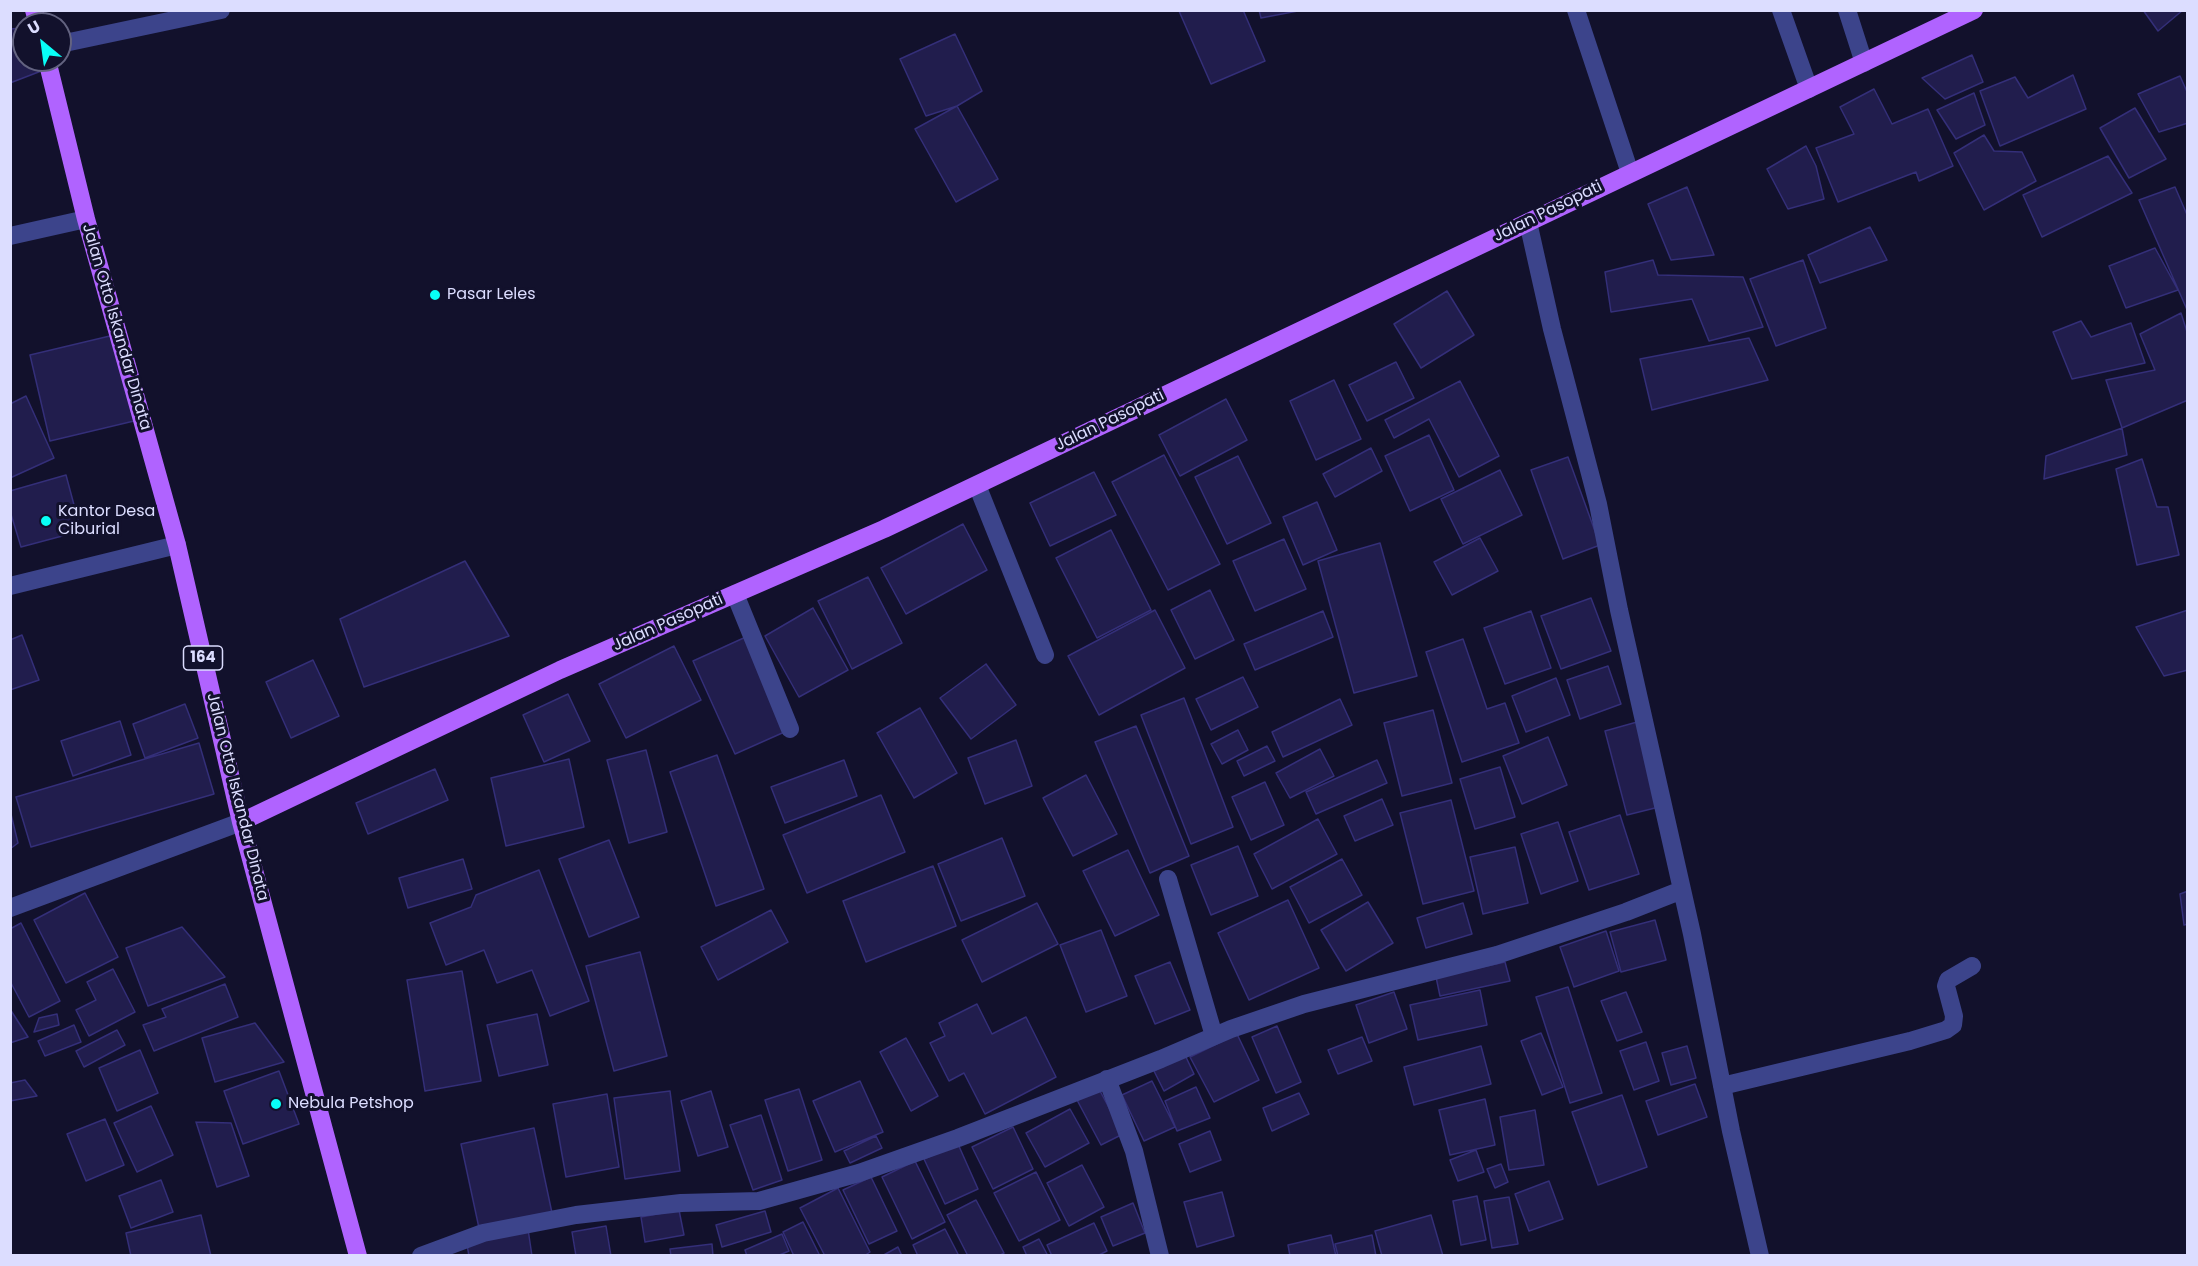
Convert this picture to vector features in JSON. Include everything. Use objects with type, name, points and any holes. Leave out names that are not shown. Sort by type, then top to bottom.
[{"type":"main road","name":"Jalan Pasopati","points":[[241,822],[560,670],[884,529],[1974,10]]},
{"type":"main road","name":"Jalan Otto Iskandar Dinata","points":[[50,72],[86,219],[177,545],[241,822],[358,1256]]},
{"type":"street","points":[[72,41],[221,10]]},
{"type":"street","points":[[1576,10],[1630,172]]},
{"type":"street","points":[[1781,10],[1809,89]]},
{"type":"street","points":[[1847,10],[1864,63]]},
{"type":"street","points":[[10,236],[86,219]]},
{"type":"street","points":[[1528,222],[1552,329],[1598,504],[1760,1256]]},
{"type":"street","points":[[977,485],[1045,655]]},
{"type":"street","points":[[10,586],[177,545]]},
{"type":"street","points":[[735,594],[790,729]]},
{"type":"street","points":[[10,908],[241,822]]},
{"type":"street","points":[[1168,879],[1214,1036]]},
{"type":"street","points":[[421,1256],[483,1233],[576,1215],[681,1203],[759,1201],[859,1173],[958,1138],[1214,1036],[1304,1004],[1497,955],[1626,912],[1682,890]]},
{"type":"street","points":[[1722,1086],[1910,1041],[1946,1030],[1953,1025],[1954,1016],[1946,986],[1948,980],[1972,966]]},
{"type":"street","points":[[1107,1079],[1134,1151],[1160,1256]]},
{"type":"building","points":[[1243,10],[1265,61],[1211,84],[1179,11]]},
{"type":"building","points":[[1259,10],[1303,10],[1261,18]]},
{"type":"building","points":[[2143,10],[2183,10],[2158,31]]},
{"type":"building","points":[[10,29],[12,29],[12,72],[39,72],[10,83]]},
{"type":"building","points":[[955,34],[982,91],[957,106],[926,116],[900,59]]},
{"type":"building","points":[[1972,55],[1983,82],[1945,99],[1922,78]]},
{"type":"building","points":[[2073,75],[2086,109],[2000,146],[1980,91],[2015,77],[2028,98]]},
{"type":"building","points":[[2180,76],[2188,94],[2188,123],[2159,132],[2138,94]]},
{"type":"building","points":[[1874,89],[1892,124],[1928,109],[1953,166],[1919,181],[1916,172],[1838,202],[1816,148],[1854,134],[1840,107]]},
{"type":"building","points":[[1974,93],[1985,125],[1956,139],[1937,110]]},
{"type":"building","points":[[957,106],[998,179],[956,202],[915,129]]},
{"type":"building","points":[[2135,108],[2166,159],[2129,178],[2100,128]]},
{"type":"building","points":[[1984,135],[1994,151],[2022,152],[2036,181],[1984,210],[1954,153]]},
{"type":"building","points":[[1806,146],[1816,166],[1824,199],[1788,209],[1767,169]]},
{"type":"building","points":[[2108,156],[2132,193],[2042,237],[2023,195]]},
{"type":"building","points":[[1687,187],[1714,255],[1671,260],[1648,204]]},
{"type":"building","points":[[2175,187],[2188,217],[2188,312],[2139,200]]},
{"type":"building","points":[[1870,227],[1887,260],[1820,283],[1808,255]]},
{"type":"building","points":[[2155,248],[2178,290],[2126,308],[2109,266]]},
{"type":"building","points":[[1653,260],[1658,275],[1743,277],[1763,327],[1709,341],[1692,299],[1611,312],[1605,272]]},
{"type":"building","points":[[1803,260],[1826,328],[1776,346],[1750,279]]},
{"type":"building","points":[[1447,291],[1474,335],[1421,368],[1394,324]]},
{"type":"building","points":[[2181,313],[2188,335],[2188,400],[2122,428],[2106,380],[2155,370],[2140,334]]},
{"type":"building","points":[[2081,321],[2091,337],[2131,323],[2145,363],[2072,379],[2053,332]]},
{"type":"building","points":[[114,335],[134,421],[50,441],[30,355]]},
{"type":"building","points":[[1749,338],[1768,380],[1652,410],[1640,359]]},
{"type":"building","points":[[1396,362],[1414,398],[1367,421],[1349,385]]},
{"type":"building","points":[[1334,380],[1361,439],[1316,460],[1290,401]]},
{"type":"building","points":[[1460,381],[1499,456],[1459,477],[1429,419],[1394,438],[1385,420]]},
{"type":"building","points":[[26,396],[54,458],[10,478],[10,404]]},
{"type":"building","points":[[1226,399],[1247,440],[1180,476],[1159,435]]},
{"type":"building","points":[[2122,428],[2127,455],[2044,479],[2046,456]]},
{"type":"building","points":[[1429,435],[1454,490],[1410,511],[1385,456]]},
{"type":"building","points":[[1371,448],[1382,471],[1335,497],[1323,474]]},
{"type":"building","points":[[1164,455],[1220,564],[1168,590],[1112,482]]},
{"type":"building","points":[[1238,456],[1271,523],[1227,544],[1195,477]]},
{"type":"building","points":[[1568,457],[1600,545],[1563,559],[1531,470]]},
{"type":"building","points":[[2142,459],[2157,507],[2168,507],[2179,555],[2137,565],[2116,469]]},
{"type":"building","points":[[1500,470],[1522,515],[1463,544],[1441,499]]},
{"type":"building","points":[[1094,472],[1116,515],[1050,546],[1030,503]]},
{"type":"building","name":"Kantor Desa Ciburial","points":[[66,475],[81,531],[21,547],[10,511],[10,491]]},
{"type":"building","points":[[1317,502],[1337,550],[1303,565],[1283,517]]},
{"type":"building","points":[[963,524],[987,570],[906,614],[881,568]]},
{"type":"building","points":[[1111,530],[1151,610],[1097,638],[1056,558]]},
{"type":"building","points":[[1480,538],[1498,571],[1452,595],[1434,562]]},
{"type":"building","points":[[1284,539],[1306,589],[1255,611],[1233,561]]},
{"type":"building","points":[[1380,543],[1417,676],[1354,693],[1318,561]]},
{"type":"building","points":[[465,561],[509,636],[364,687],[340,619]]},
{"type":"building","points":[[868,577],[902,643],[852,669],[818,601]]},
{"type":"building","points":[[1210,590],[1234,640],[1195,659],[1171,610]]},
{"type":"building","points":[[1591,598],[1611,651],[1561,669],[1541,616]]},
{"type":"building","points":[[813,608],[848,670],[799,697],[765,636]]},
{"type":"building","points":[[1155,610],[1185,668],[1099,715],[1068,656]]},
{"type":"building","points":[[2188,610],[2188,670],[2164,676],[2136,627]]},
{"type":"building","points":[[1323,611],[1333,637],[1255,670],[1244,644]]},
{"type":"building","points":[[1531,611],[1551,668],[1505,684],[1484,628]]},
{"type":"building","points":[[22,635],[39,680],[10,690],[10,640]]},
{"type":"building","points":[[748,636],[789,730],[735,754],[693,661]]},
{"type":"building","points":[[1463,639],[1487,709],[1505,703],[1519,743],[1462,762],[1426,652]]},
{"type":"building","points":[[674,646],[701,700],[626,738],[599,684]]},
{"type":"building","points":[[313,660],[339,716],[291,738],[266,682]]},
{"type":"building","points":[[986,664],[1016,705],[971,739],[940,698]]},
{"type":"building","points":[[1608,666],[1621,704],[1580,719],[1567,680]]},
{"type":"building","points":[[1243,677],[1258,707],[1211,730],[1196,699]]},
{"type":"building","points":[[1556,678],[1570,715],[1526,732],[1512,696]]},
{"type":"building","points":[[568,694],[590,741],[544,762],[523,715]]},
{"type":"building","points":[[1184,698],[1233,827],[1191,844],[1141,715]]},
{"type":"building","points":[[1340,699],[1352,725],[1283,757],[1272,732]]},
{"type":"building","points":[[185,704],[198,738],[145,758],[133,724]]},
{"type":"building","points":[[920,708],[957,773],[914,798],[877,733]]},
{"type":"building","points":[[1433,710],[1452,783],[1402,796],[1384,723]]},
{"type":"building","points":[[120,721],[131,755],[73,776],[61,741]]},
{"type":"building","points":[[1637,722],[1659,807],[1627,815],[1605,731]]},
{"type":"building","points":[[1136,726],[1189,856],[1150,873],[1095,742]]},
{"type":"building","points":[[1238,730],[1248,750],[1222,764],[1211,744]]},
{"type":"building","points":[[1548,737],[1567,785],[1522,804],[1503,756]]},
{"type":"building","points":[[1016,740],[1032,786],[985,804],[968,758]]},
{"type":"building","points":[[199,743],[214,794],[31,847],[16,797]]},
{"type":"building","points":[[1267,746],[1275,761],[1244,776],[1237,761]]},
{"type":"building","points":[[1320,749],[1334,776],[1290,798],[1276,773]]},
{"type":"building","points":[[646,750],[667,832],[629,843],[607,760]]},
{"type":"building","points":[[717,755],[764,889],[716,906],[670,772]]},
{"type":"building","points":[[569,759],[584,827],[506,846],[491,778]]},
{"type":"building","points":[[844,760],[857,796],[785,823],[771,787]]},
{"type":"building","points":[[1377,760],[1387,783],[1316,814],[1306,792]]},
{"type":"building","points":[[1500,767],[1515,817],[1475,829],[1460,779]]},
{"type":"building","points":[[435,769],[448,800],[368,834],[356,803]]},
{"type":"building","points":[[1086,775],[1117,834],[1073,856],[1043,798]]},
{"type":"building","points":[[1265,782],[1284,825],[1251,840],[1232,797]]},
{"type":"building","points":[[881,795],[905,852],[807,893],[783,835]]},
{"type":"building","points":[[1382,799],[1393,825],[1355,841],[1344,816]]},
{"type":"building","points":[[1451,800],[1474,891],[1423,904],[1400,813]]},
{"type":"building","points":[[10,810],[18,843],[10,849]]},
{"type":"building","points":[[1620,815],[1639,874],[1589,890],[1569,832]]},
{"type":"building","points":[[1318,819],[1337,854],[1272,889],[1254,854]]},
{"type":"building","points":[[1558,822],[1578,881],[1541,894],[1521,834]]},
{"type":"building","points":[[1002,838],[1025,896],[961,921],[938,864]]},
{"type":"building","points":[[609,840],[639,917],[589,937],[559,859]]},
{"type":"building","points":[[1238,846],[1258,896],[1211,915],[1191,865]]},
{"type":"building","points":[[1515,847],[1528,903],[1483,914],[1470,857]]},
{"type":"building","points":[[1128,850],[1159,915],[1115,936],[1083,871]]},
{"type":"building","points":[[463,859],[472,889],[408,908],[399,878]]},
{"type":"building","points":[[1342,859],[1362,895],[1309,923],[1290,887]]},
{"type":"building","points":[[933,866],[956,926],[866,962],[843,901]]},
{"type":"building","points":[[539,870],[589,1001],[550,1016],[532,970],[497,983],[484,950],[446,965],[430,923],[471,907],[476,895]]},
{"type":"building","points":[[2188,891],[2188,924],[2184,925],[2180,894]]},
{"type":"building","points":[[85,893],[118,957],[66,983],[34,920]]},
{"type":"building","points":[[1288,900],[1319,968],[1249,1000],[1218,933]]},
{"type":"building","points":[[1368,902],[1393,943],[1346,971],[1321,930]]},
{"type":"building","points":[[1037,903],[1058,944],[982,982],[962,940]]},
{"type":"building","points":[[1463,903],[1472,934],[1426,948],[1417,918]]},
{"type":"building","points":[[771,910],[788,942],[718,980],[701,947]]},
{"type":"building","points":[[1655,920],[1666,960],[1621,972],[1610,932]]},
{"type":"building","points":[[21,923],[60,1001],[29,1017],[10,981],[10,929]]},
{"type":"building","points":[[182,927],[225,977],[148,1006],[126,948]]},
{"type":"building","points":[[1101,930],[1127,996],[1086,1012],[1060,945]]},
{"type":"building","points":[[1606,931],[1619,971],[1574,987],[1560,947]]},
{"type":"building","points":[[640,952],[667,1056],[614,1071],[586,966]]},
{"type":"building","points":[[1170,962],[1190,1010],[1155,1024],[1135,976]]},
{"type":"building","points":[[1505,962],[1510,981],[1440,996],[1436,977]]},
{"type":"building","points":[[113,969],[135,1012],[89,1036],[76,1010],[96,1000],[87,982]]},
{"type":"building","points":[[462,971],[481,1081],[425,1091],[407,980]]},
{"type":"building","points":[[225,984],[238,1017],[154,1051],[143,1025],[166,1017],[162,1009]]},
{"type":"building","points":[[1568,987],[1602,1093],[1570,1103],[1536,997]]},
{"type":"building","points":[[1480,990],[1487,1025],[1418,1040],[1410,1005]]},
{"type":"building","points":[[1394,992],[1407,1029],[1369,1043],[1356,1005]]},
{"type":"building","points":[[1626,992],[1642,1032],[1617,1041],[1601,1001]]},
{"type":"building","points":[[977,1004],[992,1034],[1026,1017],[1056,1077],[985,1114],[964,1073],[949,1081],[930,1043],[945,1036],[939,1023]]},
{"type":"building","points":[[10,1009],[28,1037],[10,1043]]},
{"type":"building","points":[[57,1014],[59,1025],[34,1032],[39,1018]]},
{"type":"building","points":[[537,1014],[548,1065],[499,1076],[487,1025]]},
{"type":"building","points":[[255,1023],[284,1062],[215,1082],[202,1038]]},
{"type":"building","points":[[74,1025],[81,1042],[45,1056],[38,1041]]},
{"type":"building","points":[[1277,1026],[1301,1082],[1276,1093],[1252,1037]]},
{"type":"building","points":[[117,1030],[125,1045],[84,1067],[76,1051]]},
{"type":"building","points":[[1541,1033],[1563,1087],[1542,1095],[1521,1041]]},
{"type":"building","points":[[1237,1034],[1259,1080],[1214,1102],[1190,1057]]},
{"type":"building","points":[[1362,1037],[1372,1061],[1338,1074],[1328,1050]]},
{"type":"building","points":[[906,1038],[938,1096],[911,1111],[880,1052]]},
{"type":"building","points":[[1646,1042],[1659,1081],[1634,1090],[1620,1051]]},
{"type":"building","points":[[1481,1046],[1491,1084],[1414,1105],[1404,1067]]},
{"type":"building","points":[[1687,1046],[1696,1078],[1671,1085],[1662,1053]]},
{"type":"building","points":[[140,1050],[158,1093],[117,1111],[99,1068]]},
{"type":"building","points":[[1185,1055],[1194,1074],[1164,1091],[1154,1071]]},
{"type":"building","points":[[279,1071],[299,1124],[243,1144],[224,1091]]},
{"type":"building","points":[[25,1080],[37,1096],[10,1101],[10,1083]]},
{"type":"building","points":[[860,1081],[883,1132],[835,1152],[813,1101]]},
{"type":"building","points":[[1152,1081],[1175,1127],[1144,1141],[1122,1095]]},
{"type":"building","points":[[1695,1084],[1707,1117],[1658,1135],[1646,1101]]},
{"type":"building","points":[[1196,1087],[1210,1118],[1177,1131],[1165,1101]]},
{"type":"building","points":[[799,1089],[822,1160],[788,1171],[765,1100]]},
{"type":"building","points":[[1099,1089],[1123,1134],[1101,1145],[1077,1100]]},
{"type":"building","points":[[670,1091],[680,1171],[625,1179],[614,1098]]},
{"type":"building","points":[[711,1091],[728,1147],[698,1156],[681,1101]]},
{"type":"building","points":[[1299,1093],[1309,1114],[1272,1131],[1263,1108]]},
{"type":"building","points":[[607,1094],[619,1167],[566,1177],[553,1104]]},
{"type":"building","points":[[1622,1095],[1647,1167],[1598,1185],[1572,1112]]},
{"type":"building","points":[[1485,1099],[1495,1145],[1450,1155],[1439,1110]]},
{"type":"building","points":[[151,1106],[173,1155],[137,1172],[114,1123]]},
{"type":"building","points":[[1070,1109],[1089,1143],[1045,1167],[1026,1133]]},
{"type":"building","points":[[1535,1110],[1544,1165],[1509,1170],[1500,1117]]},
{"type":"building","points":[[761,1115],[782,1180],[753,1190],[730,1125]]},
{"type":"building","points":[[105,1119],[124,1165],[86,1181],[67,1134]]},
{"type":"building","points":[[196,1122],[231,1123],[249,1176],[217,1187]]},
{"type":"building","points":[[1013,1127],[1033,1169],[993,1189],[972,1147]]},
{"type":"building","points":[[534,1128],[552,1213],[479,1228],[461,1144]]},
{"type":"building","points":[[1210,1131],[1221,1160],[1190,1172],[1179,1144]]},
{"type":"building","points":[[876,1136],[882,1148],[850,1163],[844,1151]]},
{"type":"building","points":[[958,1144],[978,1189],[945,1204],[924,1159]]},
{"type":"building","points":[[1476,1150],[1484,1172],[1458,1181],[1450,1160]]},
{"type":"building","points":[[915,1161],[945,1222],[912,1239],[882,1177]]},
{"type":"building","points":[[1501,1164],[1508,1182],[1495,1188],[1487,1169]]},
{"type":"building","points":[[1082,1165],[1104,1207],[1069,1226],[1047,1183]]},
{"type":"building","points":[[1036,1172],[1060,1220],[1019,1241],[994,1193]]},
{"type":"building","points":[[871,1177],[897,1231],[869,1244],[843,1190]]},
{"type":"building","points":[[161,1180],[173,1212],[131,1228],[119,1196]]},
{"type":"building","points":[[1549,1181],[1563,1219],[1529,1231],[1515,1194]]},
{"type":"building","points":[[838,1188],[870,1252],[864,1256],[825,1256],[800,1208]]},
{"type":"building","points":[[1222,1192],[1234,1236],[1197,1247],[1184,1202]]},
{"type":"building","points":[[1477,1196],[1486,1240],[1461,1245],[1453,1201]]},
{"type":"building","points":[[1509,1197],[1518,1244],[1492,1248],[1484,1201]]},
{"type":"building","points":[[976,1200],[1004,1253],[999,1256],[968,1256],[947,1215]]},
{"type":"building","points":[[1133,1203],[1145,1233],[1113,1246],[1101,1217]]},
{"type":"building","points":[[679,1210],[684,1235],[645,1242],[641,1217]]},
{"type":"building","points":[[765,1211],[771,1232],[722,1247],[716,1225]]},
{"type":"building","points":[[201,1215],[211,1256],[131,1256],[126,1233]]},
{"type":"building","points":[[1431,1215],[1443,1256],[1382,1256],[1375,1231]]},
{"type":"building","points":[[803,1222],[820,1256],[794,1256],[783,1232]]},
{"type":"building","points":[[1094,1223],[1107,1251],[1097,1256],[1052,1256],[1047,1245]]},
{"type":"building","points":[[606,1226],[611,1256],[576,1256],[572,1232]]},
{"type":"building","points":[[528,1229],[532,1256],[469,1256],[466,1239]]},
{"type":"building","points":[[945,1229],[959,1256],[918,1256],[913,1245]]},
{"type":"building","points":[[782,1234],[789,1251],[777,1256],[747,1256],[745,1250]]},
{"type":"building","points":[[1331,1235],[1336,1256],[1290,1256],[1288,1245]]},
{"type":"building","points":[[1372,1235],[1376,1256],[1338,1256],[1335,1244]]},
{"type":"building","points":[[1039,1239],[1048,1256],[1027,1256],[1023,1247]]},
{"type":"building","points":[[712,1244],[713,1256],[671,1256],[670,1249]]},
{"type":"building","points":[[898,1247],[902,1256],[882,1256]]},
{"type":"place","name":"Pasar Leles","points":[[435,295]]},
{"type":"place","name":"Kantor Desa Ciburial","points":[[46,521]]},
{"type":"place","name":"Nebula Petshop","points":[[276,1104]]}]
